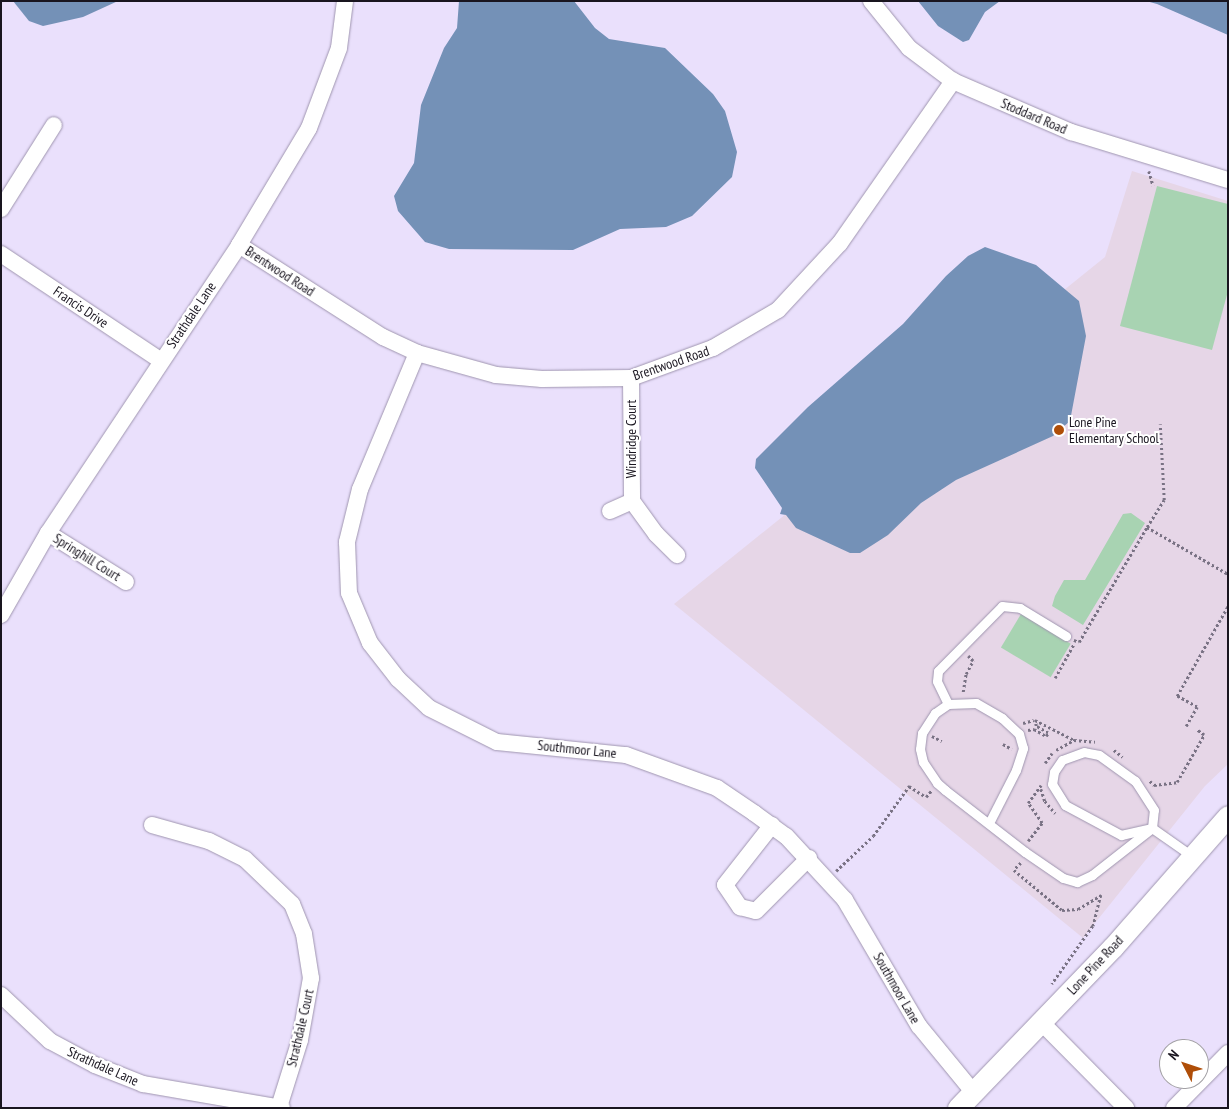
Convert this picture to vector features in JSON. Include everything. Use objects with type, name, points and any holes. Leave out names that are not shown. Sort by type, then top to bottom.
[{"type":"street","name":"Strathdale Lane","points":[[1,615],[48,533],[160,360],[239,245],[310,128],[339,48],[345,1]]},
{"type":"street","name":"Stoddard Road","points":[[871,1],[909,48],[953,81],[1071,132],[1228,180]]},
{"type":"street","name":"Brentwood Road","points":[[239,245],[383,337],[416,353],[496,375],[542,379],[631,378],[713,348],[778,310],[840,243],[953,81]]},
{"type":"street","points":[[1,209],[54,125]]},
{"type":"street","name":"Francis Drive","points":[[1,254],[160,360]]},
{"type":"street","name":"Southmoor Lane","points":[[416,353],[360,489],[347,542],[349,593],[370,643],[398,680],[429,708],[497,742],[626,755],[717,788],[772,826],[808,858],[845,900],[919,1026],[974,1093]]},
{"type":"street","name":"Windridge Court","points":[[631,378],[632,501]]},
{"type":"street","points":[[610,511],[632,501],[656,534],[677,555]]},
{"type":"street","name":"Springhill Court","points":[[48,533],[126,582]]},
{"type":"street","name":"Lone Pine Road","points":[[958,1108],[1042,1022],[1228,816]]},
{"type":"street","name":"Strathdale Court","points":[[152,824],[210,841],[245,860],[292,904],[304,934],[311,978],[300,1040],[281,1107]]},
{"type":"street","points":[[772,826],[725,885],[740,907],[756,911],[808,858]]},
{"type":"street","name":"Strathdale Lane","points":[[1,995],[50,1041],[94,1065],[143,1084],[281,1107]]},
{"type":"street","points":[[1042,1022],[1126,1108]]},
{"type":"street","points":[[1174,1108],[1228,1053]]},
{"type":"lane","points":[[948,704],[937,681],[938,672],[959,647],[1002,606],[1010,605],[1066,636]]},
{"type":"lane","points":[[989,824],[1016,770],[1022,748],[1019,734],[1002,718],[976,703],[948,704],[935,713],[922,733],[920,749],[923,762],[937,783],[989,824],[1062,878],[1077,882],[1092,875],[1152,828],[1154,810],[1148,797],[1135,781],[1099,755],[1084,752],[1073,754],[1057,766],[1052,784],[1057,797],[1076,813],[1121,835],[1152,828],[1192,856]]},
{"type":"path","points":[[1054,678],[1076,641],[1079,642],[1164,500],[1160,424]]},
{"type":"path","points":[[1147,527],[1228,574]]},
{"type":"path","points":[[1186,726],[1197,707],[1177,696],[1228,606]]},
{"type":"path","points":[[1066,636],[1076,641]]},
{"type":"path","points":[[959,647],[973,661],[964,679],[963,692]]},
{"type":"path","points":[[1026,730],[1034,729],[1046,736],[1048,733],[1036,726],[1035,720]]},
{"type":"path","points":[[1027,721],[1035,720],[1074,740]]},
{"type":"path","points":[[1147,778],[1154,785],[1177,782],[1204,735],[1196,730]]},
{"type":"path","points":[[1112,750],[1126,759]]},
{"type":"path","points":[[1040,788],[1045,801],[1054,813]]},
{"type":"shaded area","name":"Lone Pine Elementary School","points":[[1132,171],[1228,201],[1228,764],[1205,786],[1083,938],[674,604],[1105,257]]},
{"type":"green space","points":[[1157,186],[1228,204],[1228,291],[1212,350],[1120,326]]},
{"type":"green space","points":[[1131,513],[1145,523],[1083,625],[1052,606],[1064,580],[1085,580],[1123,514]]},
{"type":"green space","points":[[1021,614],[1071,644],[1051,677],[1001,647]]},
{"type":"water","points":[[13,1],[118,1],[83,17],[43,26],[29,21]]},
{"type":"water","points":[[459,1],[574,1],[595,28],[609,39],[665,48],[713,94],[725,111],[737,152],[732,177],[692,216],[666,227],[620,229],[573,250],[449,249],[425,242],[398,211],[394,196],[414,163],[421,105],[444,48],[457,28]]},
{"type":"water","points":[[918,1],[1000,1],[985,12],[969,40],[963,42],[938,26]]},
{"type":"water","points":[[1146,1],[1228,1],[1228,35],[1157,4]]},
{"type":"water","points":[[985,247],[1036,265],[1079,301],[1086,336],[1070,421],[1053,436],[956,480],[921,503],[888,535],[860,553],[850,553],[796,528],[786,515],[780,514],[782,508],[755,468],[756,459],[808,407],[903,324],[946,276],[968,256]]},
{"type":"place","name":"Lone Pine Elementary School","points":[[1059,430]]}]
